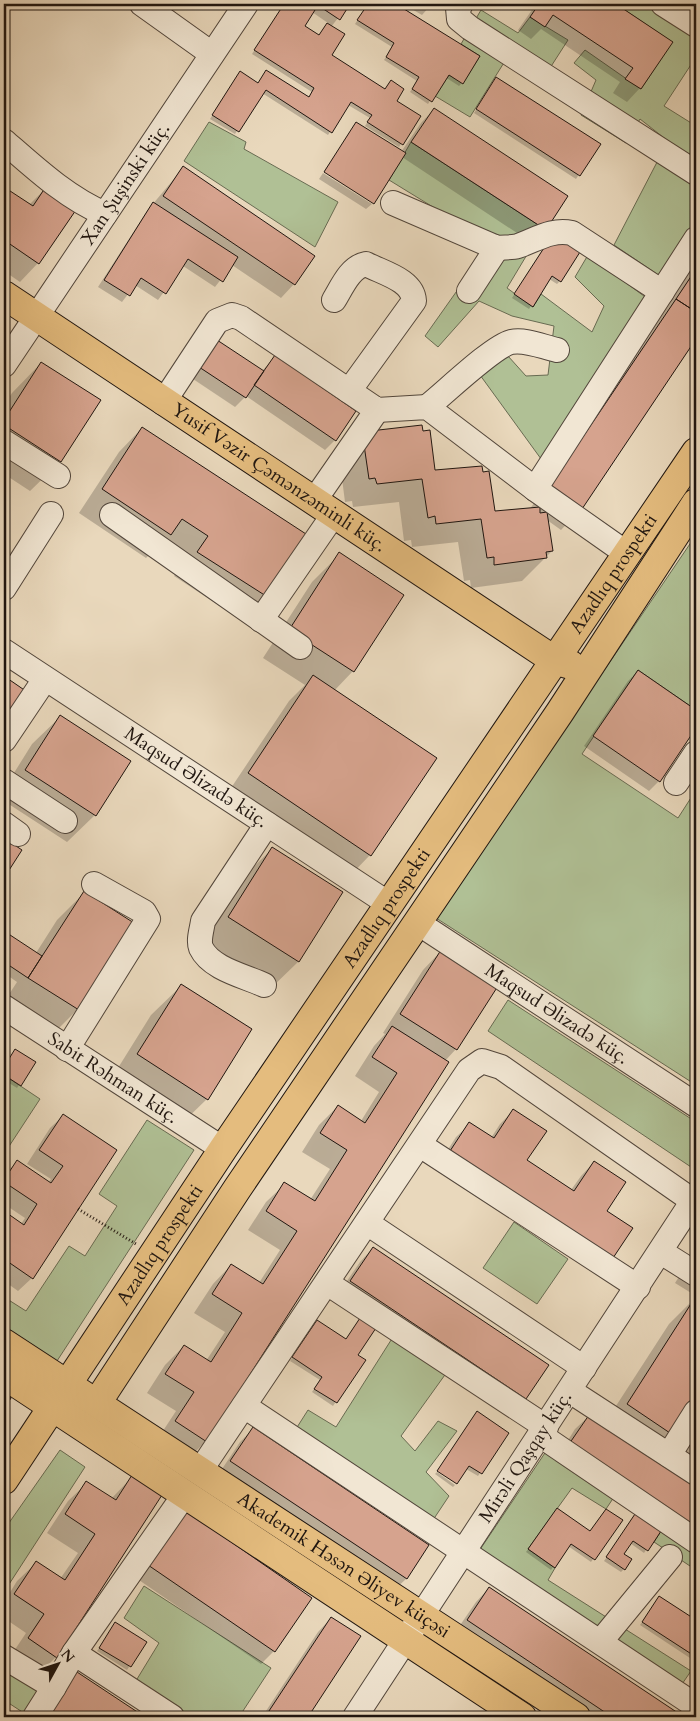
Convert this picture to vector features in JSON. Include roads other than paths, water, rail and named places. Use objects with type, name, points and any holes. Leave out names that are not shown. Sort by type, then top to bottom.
[{"type":"main road","name":"Yusif Vəzir Çəmənzəminli küç.","points":[[4,295],[164,403],[554,660]]},
{"type":"main road","name":"Azadlıq prospekti","points":[[42,1406],[63,1374],[153,1255],[696,452]]},
{"type":"main road","name":"Azadlıq prospekti","points":[[105,1401],[237,1189],[592,662],[696,503]]},
{"type":"main road","points":[[554,660],[561,663],[578,665],[592,662]]},
{"type":"main road","points":[[4,1343],[63,1374]]},
{"type":"main road","name":"Akademik Həsən Əliyev küçəsi","points":[[63,1374],[105,1401],[200,1471],[576,1717]]},
{"type":"main road","points":[[4,1375],[42,1406],[4,1480]]},
{"type":"main road","name":"Akademik Həsən Əliyev küçəsi","points":[[42,1406],[96,1436],[522,1717]]},
{"type":"street","points":[[142,4],[212,54]]},
{"type":"street","name":"Xan Şuşinski küç.","points":[[4,365],[246,4]]},
{"type":"street","points":[[461,4],[458,8],[459,19],[470,28],[696,173]]},
{"type":"street","points":[[663,4],[696,25]]},
{"type":"street","points":[[4,141],[36,170],[84,206],[105,214]]},
{"type":"street","points":[[393,202],[497,248],[516,246],[548,233],[560,231],[572,233],[662,292]]},
{"type":"street","points":[[535,489],[696,239]]},
{"type":"street","points":[[470,291],[497,248]]},
{"type":"street","points":[[334,300],[351,273],[359,266],[366,264],[409,286],[414,294],[414,301],[349,391]]},
{"type":"street","points":[[164,403],[217,321],[232,315],[241,318],[377,410],[427,407],[496,350],[510,342],[522,341],[557,350]]},
{"type":"street","points":[[427,407],[535,489],[626,553]]},
{"type":"street","points":[[261,620],[377,410]]},
{"type":"street","points":[[4,442],[58,476]]},
{"type":"street","points":[[4,588],[51,514]]},
{"type":"street","points":[[112,515],[300,647]]},
{"type":"street","name":"Maqsud Əlizadə küç.","points":[[4,651],[389,904]]},
{"type":"street","points":[[4,740],[45,679]]},
{"type":"street","points":[[676,783],[696,753]]},
{"type":"street","points":[[4,781],[66,821]]},
{"type":"street","points":[[264,985],[215,964],[201,948],[200,938],[203,921],[267,824]]},
{"type":"street","points":[[67,1049],[148,919],[144,912],[94,884]]},
{"type":"street","name":"Maqsud Əlizadə küç.","points":[[418,922],[696,1105]]},
{"type":"street","name":"Sabit Rəhman küç.","points":[[4,1007],[223,1149]]},
{"type":"street","points":[[200,1471],[469,1070],[482,1061],[501,1067],[695,1199]]},
{"type":"street","points":[[420,1145],[638,1287]]},
{"type":"street","name":"Mirəli Qaşqay küç.","points":[[355,1717],[695,1199]]},
{"type":"street","points":[[367,1224],[584,1368]]},
{"type":"street","points":[[661,1252],[696,1274]]},
{"type":"street","points":[[327,1283],[543,1431],[696,1541]]},
{"type":"street","points":[[570,1391],[696,1473]]},
{"type":"street","points":[[244,1406],[464,1553],[601,1641],[696,1706]]},
{"type":"street","points":[[669,1455],[696,1412]]},
{"type":"street","points":[[35,1717],[74,1653],[185,1494]]},
{"type":"street","points":[[601,1641],[670,1557]]},
{"type":"street","points":[[74,1653],[172,1717]]},
{"type":"street","points":[[4,1657],[54,1687]]}]
